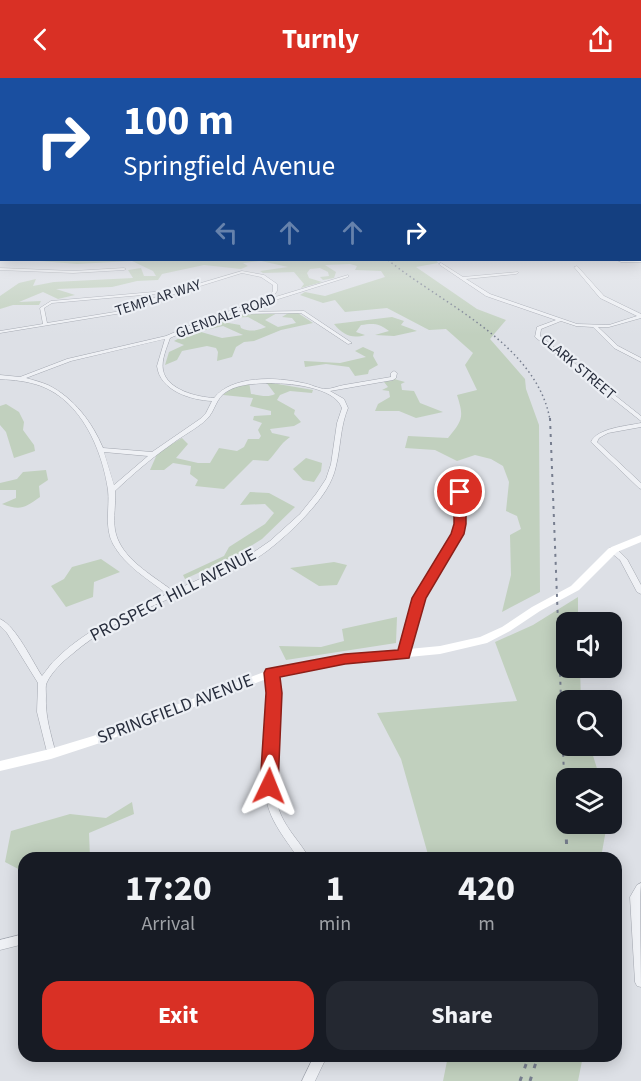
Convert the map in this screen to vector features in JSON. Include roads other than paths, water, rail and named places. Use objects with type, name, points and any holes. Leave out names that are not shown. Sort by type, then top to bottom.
[{"type":"main road","name":"SPRINGFIELD AVENUE","points":[[0,766],[51,754],[272,673],[336,661],[457,647],[483,640],[575,588],[613,550],[641,538]]},
{"type":"street","points":[[441,264],[488,295],[579,326],[609,326],[641,316]]},
{"type":"street","points":[[576,267],[602,297],[641,316]]},
{"type":"street","points":[[0,269],[74,272],[124,269]]},
{"type":"street","points":[[0,275],[7,270]]},
{"type":"street","name":"TEMPLAR WAY","points":[[0,332],[116,313],[177,291],[244,272],[262,276],[275,285],[275,291],[267,300]]},
{"type":"street","points":[[462,278],[516,273]]},
{"type":"street","name":"GLENDALE ROAD","points":[[215,400],[205,400],[183,392],[164,379],[160,371],[160,363],[168,337],[226,313],[346,276]]},
{"type":"street","points":[[45,324],[43,307],[55,301],[177,291]]},
{"type":"street","points":[[226,313],[302,312],[350,343]]},
{"type":"street","name":"CLARK STREET","points":[[560,320],[539,328],[537,336],[641,419]]},
{"type":"street","points":[[595,327],[616,347],[641,360]]},
{"type":"street","points":[[23,377],[69,360],[168,337]]},
{"type":"street","points":[[148,342],[165,348]]},
{"type":"street","points":[[111,491],[151,454],[205,418],[215,400],[230,387],[257,380],[273,380],[326,391],[393,378],[394,373]]},
{"type":"street","points":[[0,377],[23,377],[51,387],[81,413],[102,450],[111,491],[111,523],[116,543],[132,562],[173,594]]},
{"type":"street","name":"PROSPECT HILL AVENUE","points":[[42,684],[53,667],[101,628],[256,555],[303,512],[325,488],[337,459],[339,425],[345,408],[342,400],[326,391]]},
{"type":"street","points":[[641,425],[602,433],[596,437],[594,442],[641,487]]},
{"type":"street","points":[[102,450],[151,454]]},
{"type":"street","points":[[404,654],[419,598],[457,534],[460,524],[460,475]]},
{"type":"street","points":[[613,550],[623,559],[641,592]]},
{"type":"street","points":[[0,621],[10,632],[42,684],[40,712],[51,754]]},
{"type":"street","points":[[272,673],[274,693],[269,786],[276,814],[300,852]]},
{"type":"street","points":[[641,888],[634,897],[641,982]]},
{"type":"street","points":[[0,945],[18,940]]},
{"type":"street","points":[[308,1081],[318,1062]]},
{"type":"railway","points":[[389,261],[460,310],[507,348],[527,369],[542,393],[550,420]]},
{"type":"railway","points":[[550,418],[564,768]]},
{"type":"railway","points":[[566,834],[567,852]]},
{"type":"railway","points":[[520,1081],[527,1062]]},
{"type":"railway","points":[[530,1081],[536,1062]]}]
